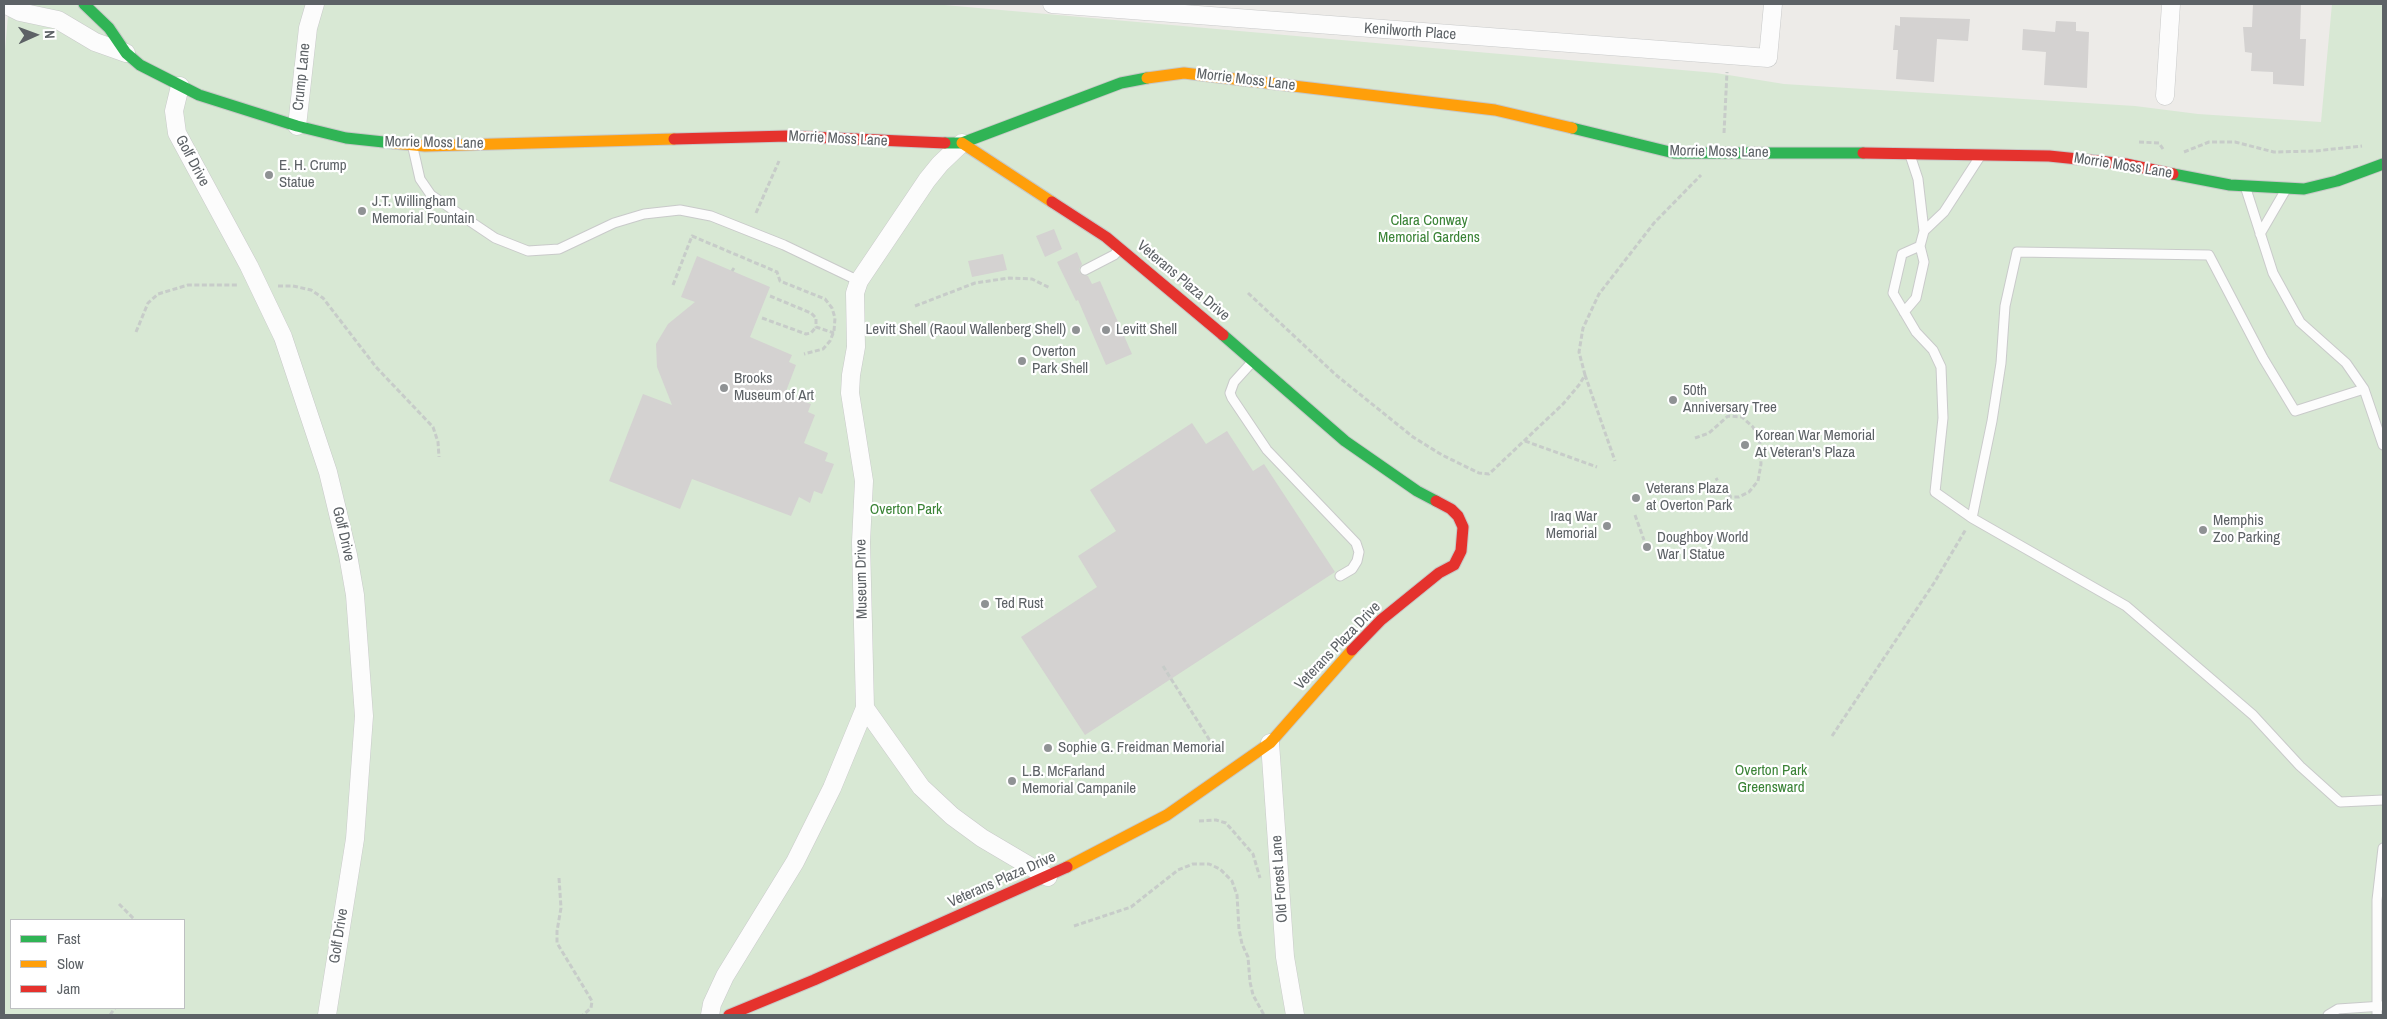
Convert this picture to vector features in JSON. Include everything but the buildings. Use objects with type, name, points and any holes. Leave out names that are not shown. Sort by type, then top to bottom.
[{"type":"street","points":[[4,4],[20,12],[66,23],[74,4]]},
{"type":"street","name":"Morrie Moss Lane","points":[[84,4],[109,28],[126,53],[140,65],[180,86],[223,104],[297,126],[346,138],[412,145],[788,136],[839,137],[924,144],[962,142],[1121,83],[1184,73],[1495,110],[1674,153],[1982,153],[2085,158],[2126,164],[2202,181],[2287,188],[2320,187],[2383,164]]},
{"type":"street","name":"Crump Lane","points":[[302,4],[308,28]]},
{"type":"street","name":"Crump Lane","points":[[297,126],[308,28],[315,4]]},
{"type":"street","name":"Kenilworth Place","points":[[1052,4],[1768,58],[1773,4]]},
{"type":"street","points":[[2165,96],[2171,4]]},
{"type":"street","name":"Morrie Moss Lane","points":[[66,23],[95,42],[126,53]]},
{"type":"street","name":"Golf Drive","points":[[180,86],[174,111],[177,133],[249,266],[283,337],[328,472],[354,587],[360,637],[364,716],[354,839],[327,1015]]},
{"type":"street","name":"Veterans Plaza Drive","points":[[729,1015],[814,980],[1048,877],[1167,815],[1270,743],[1327,676],[1381,620],[1439,573],[1454,565],[1461,551],[1463,540],[1462,527],[1458,516],[1451,509],[1417,491],[1344,441],[1254,361],[1121,248],[962,142]]},
{"type":"street","name":"Museum Drive","points":[[710,1015],[712,1004],[725,976],[794,862],[832,788],[865,708],[861,542],[864,481],[850,393],[856,347],[855,293],[859,281],[926,180],[962,142]]},
{"type":"street","points":[[865,708],[921,787],[946,810],[982,838],[1048,877]]},
{"type":"street","name":"Old Forest Lane","points":[[1270,743],[1285,957],[1296,1015]]},
{"type":"lane","points":[[412,145],[420,179],[431,195],[495,238],[528,251],[559,249],[614,223],[666,210],[680,210],[712,216],[784,245],[859,281]]},
{"type":"lane","points":[[1904,312],[1916,298],[1924,262],[1920,246],[1924,231],[1918,179],[1909,153]]},
{"type":"lane","points":[[1924,231],[1944,212],[1982,153]]},
{"type":"lane","points":[[2245,186],[2273,273],[2300,322],[2346,363],[2364,389],[2383,445]]},
{"type":"lane","points":[[2260,234],[2287,188]]},
{"type":"lane","points":[[1920,246],[1902,254],[1893,292],[1916,332],[1933,350],[1941,367],[1943,418],[1935,492],[1972,518],[2126,606],[2253,716],[2300,766],[2340,802],[2383,800]]},
{"type":"lane","points":[[1085,270],[1114,255],[1121,248]]},
{"type":"lane","points":[[1972,518],[2002,363],[2005,306],[2017,252],[2209,255],[2263,358],[2295,411],[2364,389]]},
{"type":"lane","points":[[1254,361],[1234,382],[1230,393],[1267,450],[1356,543],[1359,552],[1357,561],[1352,569],[1340,576]]},
{"type":"lane","points":[[2328,1015],[2338,1009],[2379,1009],[2375,955],[2376,900],[2383,848]]},
{"type":"path","points":[[1723,141],[1728,56]]},
{"type":"path","points":[[756,214],[779,160]]},
{"type":"path","points":[[1615,461],[1585,375],[1579,352],[1583,328],[1599,294],[1654,223],[1705,171]]},
{"type":"path","points":[[674,285],[692,236],[777,272],[780,281],[825,299],[832,308],[835,318],[834,333],[823,349],[804,354]]},
{"type":"path","points":[[915,306],[975,283],[1009,278],[1032,279],[1050,288]]},
{"type":"path","points":[[136,332],[148,303],[158,294],[188,285],[243,285]]},
{"type":"path","points":[[276,286],[293,286],[311,290],[322,298],[376,367],[433,428],[438,442],[439,457]]},
{"type":"path","points":[[1248,294],[1336,375],[1413,437],[1442,455],[1479,473],[1489,474],[1525,442],[1564,404],[1585,375]]},
{"type":"path","points":[[762,318],[806,334],[811,333],[816,327],[816,318],[812,313],[770,296]]},
{"type":"path","points":[[816,327],[834,333]]},
{"type":"path","points":[[1695,438],[1709,433],[1728,416],[1742,417],[1753,427],[1760,443],[1762,464],[1758,481],[1749,492],[1739,497],[1731,497],[1721,487],[1716,478]]},
{"type":"path","points":[[1525,442],[1596,467]]},
{"type":"path","points":[[1635,515],[1644,540]]},
{"type":"path","points":[[1832,736],[1934,583],[1972,518]]},
{"type":"path","points":[[1163,666],[1217,752]]},
{"type":"path","points":[[1192,823],[1216,820],[1226,823],[1253,854],[1260,880]]},
{"type":"path","points":[[1074,926],[1131,907],[1146,898],[1178,870],[1193,864],[1209,864],[1220,869],[1232,881],[1237,895],[1239,928],[1242,944],[1248,957],[1253,996],[1264,1015]]},
{"type":"path","points":[[559,878],[561,908],[557,943],[592,1001],[590,1008],[583,1015]]},
{"type":"path","points":[[120,904],[134,919]]},
{"type":"green space","name":"Overton Park","points":[[9,4],[933,4],[1716,73],[1784,84],[2135,106],[2198,114],[2321,122],[2332,4],[2383,4],[2383,1015],[4,1015],[4,62]]},
{"type":"traffic: fast","points":[[84,4],[109,28],[126,53],[140,65],[199,95],[297,126],[346,138],[393,143]]},
{"type":"traffic: fast","points":[[945,143],[962,143],[1121,83],[1147,78]]},
{"type":"traffic: fast","points":[[1572,128],[1674,153],[1863,153]]},
{"type":"traffic: fast","points":[[2173,174],[2230,185],[2304,189],[2337,181],[2383,164]]},
{"type":"traffic: fast","points":[[1223,335],[1345,441],[1417,491],[1436,501]]},
{"type":"traffic: slow","points":[[1147,78],[1184,73],[1495,110],[1572,128]]},
{"type":"traffic: slow","points":[[393,143],[425,146],[674,139]]},
{"type":"traffic: slow","points":[[962,143],[1052,202]]},
{"type":"traffic: slow","points":[[1067,867],[1167,815],[1270,743],[1352,650]]},
{"type":"traffic: jam","points":[[674,139],[788,136],[945,143]]},
{"type":"traffic: jam","points":[[1863,153],[2049,156],[2126,164],[2173,174]]},
{"type":"traffic: jam","points":[[1052,202],[1106,237],[1223,335]]},
{"type":"traffic: jam","points":[[1352,650],[1381,620],[1439,573],[1454,565],[1461,551],[1463,527],[1458,516],[1451,509],[1436,501]]},
{"type":"traffic: jam","points":[[729,1015],[814,980],[1067,867]]},
{"type":"place","name":"E. H. Crump Statue","points":[[269,175]]},
{"type":"place","name":"J.T. Willingham Memorial Fountain","points":[[362,211]]},
{"type":"place","name":"Levitt Shell (Raoul Wallenberg Shell)","points":[[1076,330]]},
{"type":"place","name":"Levitt Shell","points":[[1106,330]]},
{"type":"place","name":"Overton Park Shell","points":[[1022,361]]},
{"type":"place","name":"Brooks Museum of Art","points":[[724,388]]},
{"type":"place","name":"50th Anniversary Tree","points":[[1673,400]]},
{"type":"place","name":"Korean War Memorial At Veteran's Plaza","points":[[1745,445]]},
{"type":"place","name":"Veterans Plaza at Overton Park","points":[[1636,498]]},
{"type":"place","name":"Iraq War Memorial","points":[[1607,526]]},
{"type":"place","name":"Memphis Zoo Parking","points":[[2203,530]]},
{"type":"place","name":"Doughboy World War I Statue","points":[[1647,547]]},
{"type":"place","name":"Ted Rust","points":[[985,604]]},
{"type":"place","name":"Sophie G. Freidman Memorial","points":[[1048,748]]},
{"type":"place","name":"L.B. McFarland Memorial Campanile","points":[[1012,781]]},
{"type":"park label","name":"Clara Conway Memorial Gardens","points":[[1429,230]]},
{"type":"park label","name":"Overton Park Greensward","points":[[1771,780]]}]
